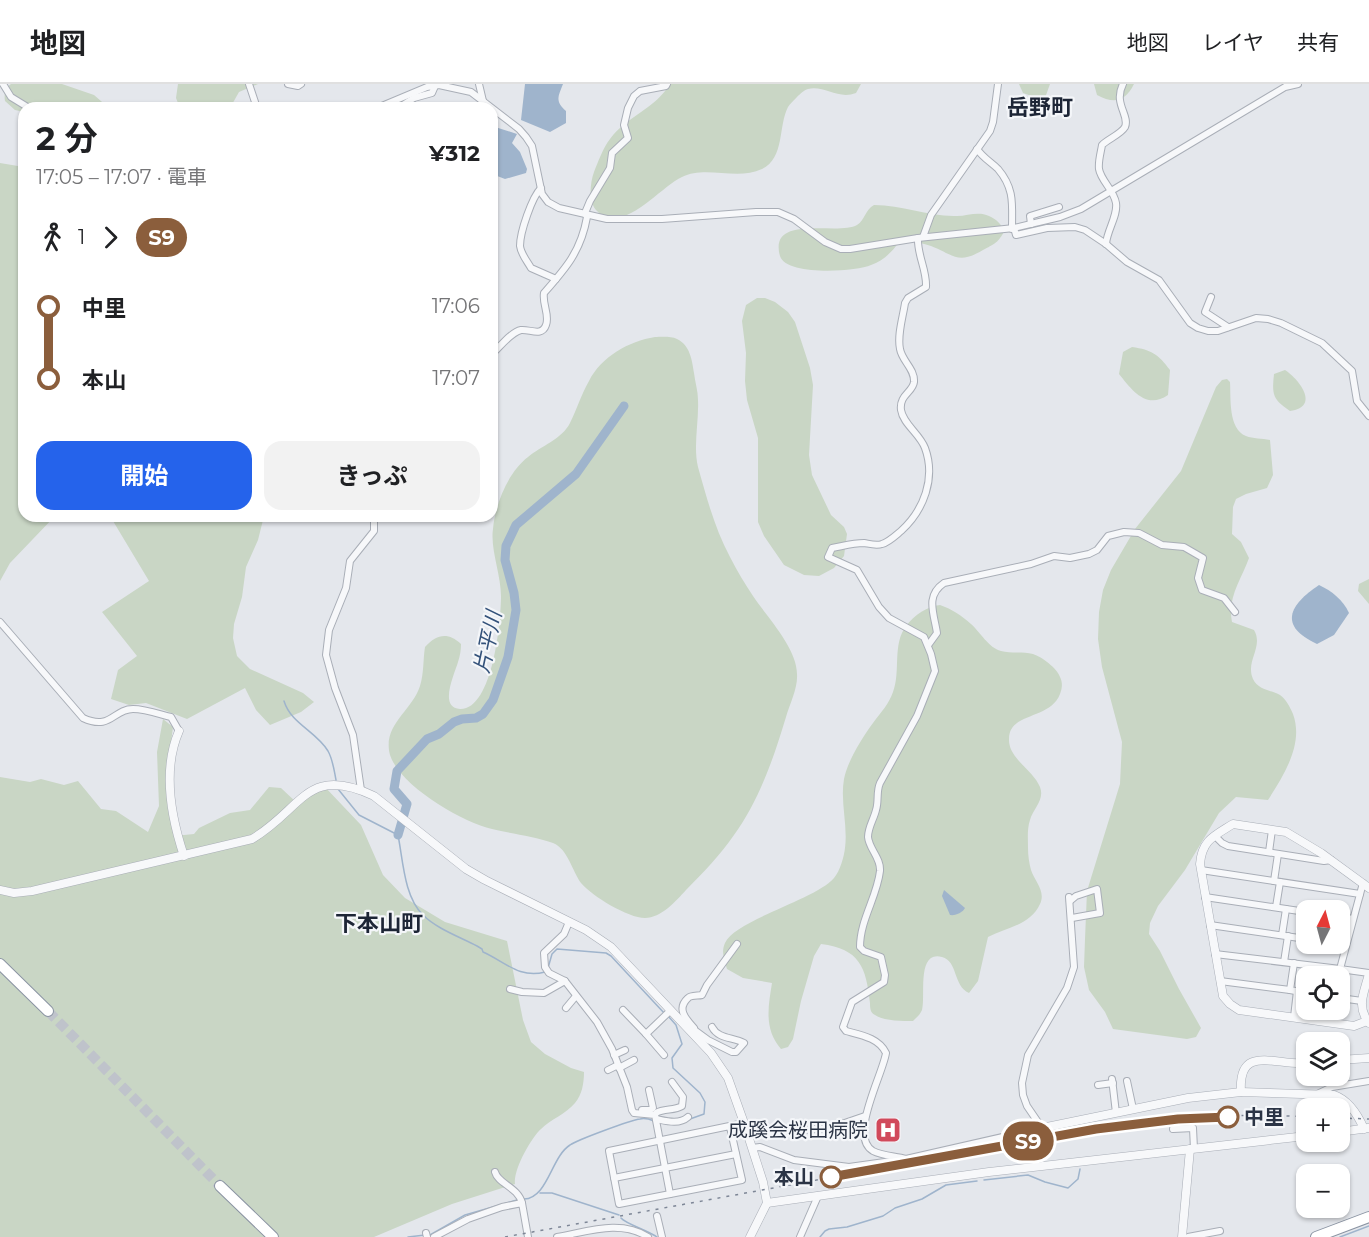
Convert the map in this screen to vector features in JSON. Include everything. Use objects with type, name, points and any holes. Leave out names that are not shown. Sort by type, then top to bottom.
[{"type":"highway","points":[[0,964],[48,1011]]},
{"type":"highway","points":[[220,1186],[273,1237]]},
{"type":"highway","points":[[1316,1237],[1369,1217]]},
{"type":"street","points":[[3,84],[11,97],[19,102]]},
{"type":"street","points":[[249,84],[255,102]]},
{"type":"street","points":[[288,84],[298,86],[301,84]]},
{"type":"street","points":[[479,84],[483,101]]},
{"type":"street","points":[[498,348],[516,331],[540,332],[544,330],[547,323],[544,293],[581,243],[587,217],[585,213],[590,201],[610,168],[612,153],[628,138],[624,125],[634,96],[640,91],[667,84]]},
{"type":"street","points":[[906,1159],[870,1150],[866,1143],[865,1116],[886,1053],[883,1046],[872,1039],[846,1031],[843,1027],[852,1002],[866,991],[884,982],[885,975],[881,957],[864,951],[860,947],[869,903],[880,873],[878,858],[868,838],[876,811],[876,792],[917,716],[934,671],[928,644],[924,637],[889,618],[879,608],[858,570],[828,557],[832,548],[857,544],[884,544],[904,528],[922,504],[929,477],[929,460],[925,446],[901,411],[902,399],[914,386],[914,379],[899,348],[905,303],[908,298],[926,287],[927,277],[918,249],[920,238],[931,215],[990,130],[998,84]]},
{"type":"street","points":[[1106,244],[1116,214],[1116,205],[1098,166],[1102,145],[1124,129],[1126,122],[1119,92],[1123,84]]},
{"type":"street","points":[[498,113],[519,129],[532,146],[542,194],[548,202],[559,208],[608,219],[662,219],[778,212],[794,219],[825,242],[842,249],[920,238],[1013,229],[1060,217],[1081,209],[1111,192],[1285,87],[1298,84]]},
{"type":"street","points":[[393,102],[435,86],[459,88],[471,92],[483,101]]},
{"type":"street","points":[[408,102],[432,93],[435,86]]},
{"type":"street","points":[[977,149],[1004,178],[1013,200],[1013,229],[1016,235],[1047,228],[1075,227],[1085,230],[1127,262],[1159,280],[1190,323],[1208,331],[1256,318],[1268,319],[1322,343],[1352,371],[1357,401],[1369,417]]},
{"type":"street","points":[[541,188],[536,193],[520,245],[531,268],[556,279]]},
{"type":"street","points":[[1031,224],[1030,216],[1059,207]]},
{"type":"street","points":[[1211,297],[1205,312],[1228,327]]},
{"type":"street","points":[[361,790],[353,735],[335,688],[326,655],[328,630],[346,588],[350,561],[374,531],[374,522]]},
{"type":"street","points":[[928,644],[937,633],[932,606],[933,594],[944,583],[1031,564],[1054,556],[1070,558],[1089,554],[1097,550],[1108,536],[1124,532],[1139,533],[1162,545],[1184,546],[1203,558],[1198,578],[1202,590],[1224,598],[1235,612]]},
{"type":"street","points":[[0,622],[83,718],[92,722],[105,722],[131,709],[171,717],[179,731],[172,752],[172,809],[184,856]]},
{"type":"street","points":[[0,890],[14,893],[32,891],[252,839],[320,786],[349,785],[374,796],[485,880],[598,937],[611,947],[668,1013],[708,1040],[732,1052],[736,1052],[744,1043],[720,1036],[712,1027]]},
{"type":"street","points":[[1350,926],[1360,894],[1366,885],[1286,832],[1233,824],[1207,841],[1201,852],[1201,870],[1223,996],[1230,1004],[1239,1010],[1354,1026],[1368,1022],[1361,1011],[1369,976],[1350,971]]},
{"type":"street","points":[[1269,852],[1272,830]]},
{"type":"street","points":[[1215,836],[1221,843],[1228,846],[1324,861],[1331,860]]},
{"type":"street","points":[[1276,907],[1278,854]]},
{"type":"street","points":[[1201,870],[1360,894]]},
{"type":"street","points":[[1042,1128],[1027,1106],[1023,1095],[1022,1083],[1028,1055],[1071,979],[1074,967],[1069,899],[1097,889],[1100,913],[1072,918]]},
{"type":"street","points":[[1205,897],[1296,910]]},
{"type":"street","points":[[1284,962],[1286,909]]},
{"type":"street","points":[[569,922],[564,934],[544,953],[547,970],[565,981],[597,1022],[619,1067],[634,1113],[656,1120],[676,1122],[688,1117]]},
{"type":"street","points":[[1210,925],[1296,938]]},
{"type":"street","points":[[737,944],[707,985],[705,992],[702,995],[690,996],[682,1012],[728,1078],[753,1148],[767,1203],[750,1237]]},
{"type":"street","points":[[1215,954],[1317,966]]},
{"type":"street","points":[[1294,963],[1294,1017]]},
{"type":"street","points":[[510,989],[522,993],[544,993],[565,981]]},
{"type":"street","points":[[1220,981],[1294,991]]},
{"type":"street","points":[[566,1008],[576,996]]},
{"type":"street","points":[[1350,999],[1362,1001]]},
{"type":"street","points":[[623,1010],[664,1055]]},
{"type":"street","points":[[646,1034],[668,1013]]},
{"type":"street","points":[[614,1055],[625,1050]]},
{"type":"street","points":[[1350,1059],[1369,1058]]},
{"type":"street","points":[[608,1070],[634,1060]]},
{"type":"street","points":[[1241,1092],[1240,1079],[1244,1068],[1255,1060],[1296,1062]]},
{"type":"street","points":[[1317,1094],[1332,1087],[1369,1081]]},
{"type":"street","points":[[670,1194],[656,1113],[665,1108],[682,1106],[683,1097],[672,1082]]},
{"type":"street","points":[[1098,1085],[1127,1083],[1133,1109]]},
{"type":"street","points":[[1113,1084],[1116,1113]]},
{"type":"street","points":[[633,1111],[653,1108],[650,1090]]},
{"type":"street","points":[[753,1148],[760,1147],[794,1160],[849,1167],[906,1159],[1188,1098],[1241,1092],[1317,1094],[1340,1098],[1367,1129]]},
{"type":"street","points":[[748,1134],[830,1128],[865,1116]]},
{"type":"street","points":[[730,1127],[742,1180],[619,1204],[609,1152],[744,1123]]},
{"type":"street","points":[[1173,1130],[1192,1128],[1192,1149],[1182,1237]]},
{"type":"street","points":[[1350,1131],[1367,1129]]},
{"type":"street","points":[[767,1203],[980,1173],[1296,1137]]},
{"type":"street","points":[[614,1178],[736,1154]]},
{"type":"street","points":[[495,1172],[497,1178],[508,1185],[522,1201],[528,1237]]},
{"type":"street","points":[[800,1237],[818,1196]]},
{"type":"street","points":[[434,1237],[468,1219],[522,1201]]},
{"type":"street","points":[[657,1216],[662,1237]]},
{"type":"street","points":[[556,1237],[615,1227],[630,1228],[648,1237]]},
{"type":"street","points":[[1188,1237],[1220,1231]]},
{"type":"green space","points":[[11,84],[62,84],[94,95],[102,102],[18,102],[18,111],[5,101],[7,87]]},
{"type":"green space","points":[[178,84],[258,84],[239,92],[233,102],[178,102]]},
{"type":"green space","points":[[670,84],[861,84],[856,93],[849,95],[814,88],[801,93],[788,107],[778,150],[769,164],[762,169],[742,174],[701,172],[691,174],[673,182],[629,214],[617,218],[607,217],[594,207],[591,192],[593,176],[603,151],[624,124],[657,100]]},
{"type":"green space","points":[[1019,84],[1050,84],[1045,98],[1040,99],[1023,93]]},
{"type":"green space","points":[[1094,84],[1134,84],[1123,98],[1109,100],[1097,95]]},
{"type":"green space","points":[[0,163],[18,166],[18,522],[49,522],[10,563],[0,581]]},
{"type":"green space","points":[[874,205],[947,216],[985,215],[998,222],[1004,232],[993,245],[975,255],[962,258],[927,245],[907,242],[899,242],[887,256],[875,263],[837,271],[795,267],[785,262],[780,256],[779,243],[784,235],[794,230],[807,228],[848,228],[857,225]]},
{"type":"green space","points":[[757,298],[775,302],[788,312],[795,322],[810,368],[813,385],[809,455],[812,475],[831,515],[844,527],[847,534],[844,556],[834,568],[819,576],[804,575],[784,565],[764,536],[758,522],[758,438],[747,400],[746,353],[742,321],[746,305]]},
{"type":"green space","points":[[669,337],[677,339],[690,353],[698,397],[696,442],[698,467],[712,514],[738,572],[787,643],[796,664],[797,679],[771,763],[743,822],[717,857],[678,899],[657,915],[645,918],[620,910],[586,888],[562,850],[553,843],[479,825],[434,801],[406,779],[396,767],[390,755],[389,744],[394,727],[420,686],[425,647],[434,639],[447,636],[461,644],[450,689],[450,703],[453,707],[460,709],[471,705],[480,695],[493,662],[497,643],[501,588],[492,536],[494,522],[498,522],[498,505],[504,490],[521,463],[566,429],[594,372],[608,358],[626,346],[645,339]]},
{"type":"green space","points":[[1132,347],[1154,354],[1170,370],[1168,395],[1160,399],[1146,399],[1134,392],[1119,374],[1123,352]]},
{"type":"green space","points":[[1285,370],[1301,386],[1306,399],[1299,408],[1290,411],[1276,399],[1273,391],[1274,374]]},
{"type":"green space","points":[[1227,379],[1230,382],[1233,420],[1236,427],[1246,436],[1270,440],[1273,475],[1267,488],[1236,499],[1233,507],[1232,534],[1241,542],[1249,558],[1233,597],[1232,622],[1254,630],[1257,642],[1251,666],[1253,679],[1258,685],[1280,695],[1286,701],[1293,714],[1296,737],[1291,759],[1268,800],[1236,797],[1219,813],[1185,870],[1158,906],[1150,923],[1149,934],[1201,1028],[1196,1037],[1187,1039],[1113,1029],[1105,1012],[1089,990],[1084,967],[1087,891],[1120,784],[1122,742],[1102,667],[1098,639],[1099,612],[1103,590],[1111,570],[1135,529],[1181,471],[1216,387],[1222,380]]},
{"type":"green space","points":[[114,522],[262,522],[258,540],[246,567],[242,597],[234,624],[233,638],[237,656],[250,669],[303,693],[314,702],[301,712],[270,725],[256,710],[245,688],[187,719],[146,703],[129,705],[111,699],[118,670],[137,656],[102,612],[149,581]]},
{"type":"green space","points":[[1369,579],[1369,604],[1358,591],[1359,584]]},
{"type":"green space","points":[[940,605],[964,618],[997,649],[1037,655],[1053,667],[1061,679],[1060,694],[1055,702],[1016,724],[1011,730],[1009,739],[1012,752],[1040,787],[1040,800],[1028,827],[1028,851],[1031,870],[1041,891],[1042,899],[1030,917],[988,937],[978,981],[969,993],[960,985],[947,959],[934,957],[928,960],[925,967],[922,1010],[913,1021],[888,1020],[873,1014],[866,979],[859,962],[845,950],[821,944],[814,956],[793,1039],[788,1047],[781,1049],[770,1026],[772,983],[743,978],[727,969],[723,956],[725,943],[744,926],[810,894],[824,886],[836,875],[845,848],[843,788],[849,764],[860,742],[891,696],[895,684],[899,641],[906,626],[922,612]]},
{"type":"green space","points":[[163,719],[173,727],[169,782],[174,836],[194,834],[199,828],[230,813],[250,810],[269,787],[281,788],[297,803],[324,786],[361,825],[383,875],[405,898],[445,922],[507,941],[523,1020],[531,1042],[545,1054],[571,1068],[584,1072],[582,1089],[577,1100],[571,1107],[545,1125],[532,1139],[520,1163],[515,1184],[452,1204],[374,1237],[0,1237],[0,777],[30,782],[41,779],[64,785],[78,781],[101,809],[116,811],[148,832],[159,806],[157,752]]},
{"type":"water","points":[[525,84],[563,84],[558,99],[566,111],[566,123],[550,132],[521,120]]},
{"type":"water","points":[[498,128],[517,134],[512,143],[520,152],[527,169],[526,173],[505,179],[498,176]]},
{"type":"water","points":[[1319,585],[1337,596],[1349,613],[1334,635],[1317,644],[1297,630],[1292,615],[1301,600]]},
{"type":"water","points":[[944,890],[965,908],[963,911],[950,915],[942,896]]},
{"type":"waterway","name":"片平川","points":[[398,835],[407,804],[394,789],[397,771],[427,739],[439,734],[454,722],[476,718],[483,714],[493,700],[508,657],[516,610],[505,560],[506,546],[516,525],[576,474],[624,406]]},
{"type":"waterway","points":[[284,701],[292,716],[328,751],[336,780]]},
{"type":"waterway","points":[[338,789],[359,815],[398,835],[408,888],[423,915],[442,929],[477,946],[483,952],[512,968],[527,973],[545,972]]},
{"type":"waterway","points":[[548,968],[552,954],[557,949],[606,953],[665,1014]]},
{"type":"waterway","points":[[669,1017],[676,1025],[682,1044],[672,1058],[673,1068],[700,1093],[705,1102],[704,1114],[676,1124]]},
{"type":"waterway","points":[[524,1199],[539,1192],[558,1158],[570,1145],[635,1120],[654,1121]]},
{"type":"waterway","points":[[984,1180],[1028,1175],[1068,1188],[1078,1179],[1080,1169]]},
{"type":"waterway","points":[[820,1237],[829,1229],[847,1227],[883,1216],[895,1208],[922,1199],[946,1185],[977,1181]]},
{"type":"waterway","points":[[540,1193],[552,1193],[619,1215]]},
{"type":"waterway","points":[[430,1235],[465,1215],[517,1200]]},
{"type":"waterway","points":[[621,1218],[657,1237]]},
{"type":"waterway","points":[[1340,1237],[1369,1226]]},
{"type":"waterway","points":[[408,1237],[425,1235]]},
{"type":"tunnel","points":[[48,1011],[220,1186]]},
{"type":"railway","points":[[505,1237],[1096,1129],[1201,1117],[1296,1117]]},
{"type":"railway","points":[[1350,1118],[1369,1119]]},
{"type":"train","name":"S9","points":[[831,1177],[1096,1129],[1178,1119],[1228,1117]]},
{"type":"place","name":"中里","points":[[1228,1117]]},
{"type":"place","name":"成蹊会桜田病院","points":[[888,1130]]},
{"type":"place","name":"本山","points":[[831,1177]]},
{"type":"district","name":"岳野町","points":[[1040,107]]},
{"type":"district","name":"下本山町","points":[[379,923]]}]
